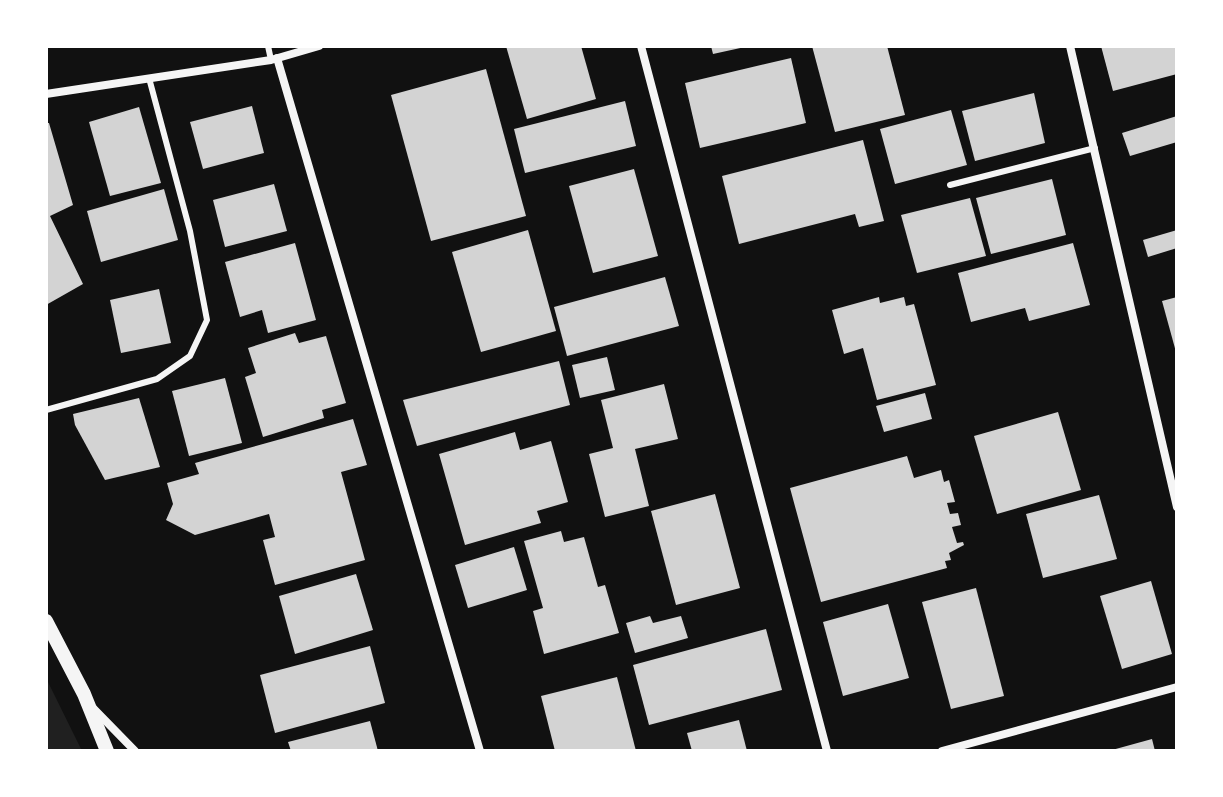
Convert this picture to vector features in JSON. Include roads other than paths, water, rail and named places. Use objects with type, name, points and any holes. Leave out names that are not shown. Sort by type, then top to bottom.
[{"type":"street","points":[[46,94],[274,59],[319,46]]},
{"type":"street","points":[[641,46],[827,751]]},
{"type":"street","points":[[1070,46],[1177,507]]},
{"type":"street","points":[[274,59],[480,751]]},
{"type":"street","points":[[46,621],[87,701],[107,751]]},
{"type":"street","points":[[942,751],[1177,687]]},
{"type":"street","points":[[87,701],[135,751]]},
{"type":"lane","points":[[268,46],[274,59]]},
{"type":"lane","points":[[46,410],[157,379],[190,356],[207,320],[190,231],[149,78]]},
{"type":"lane","points":[[950,185],[1095,148]]}]
